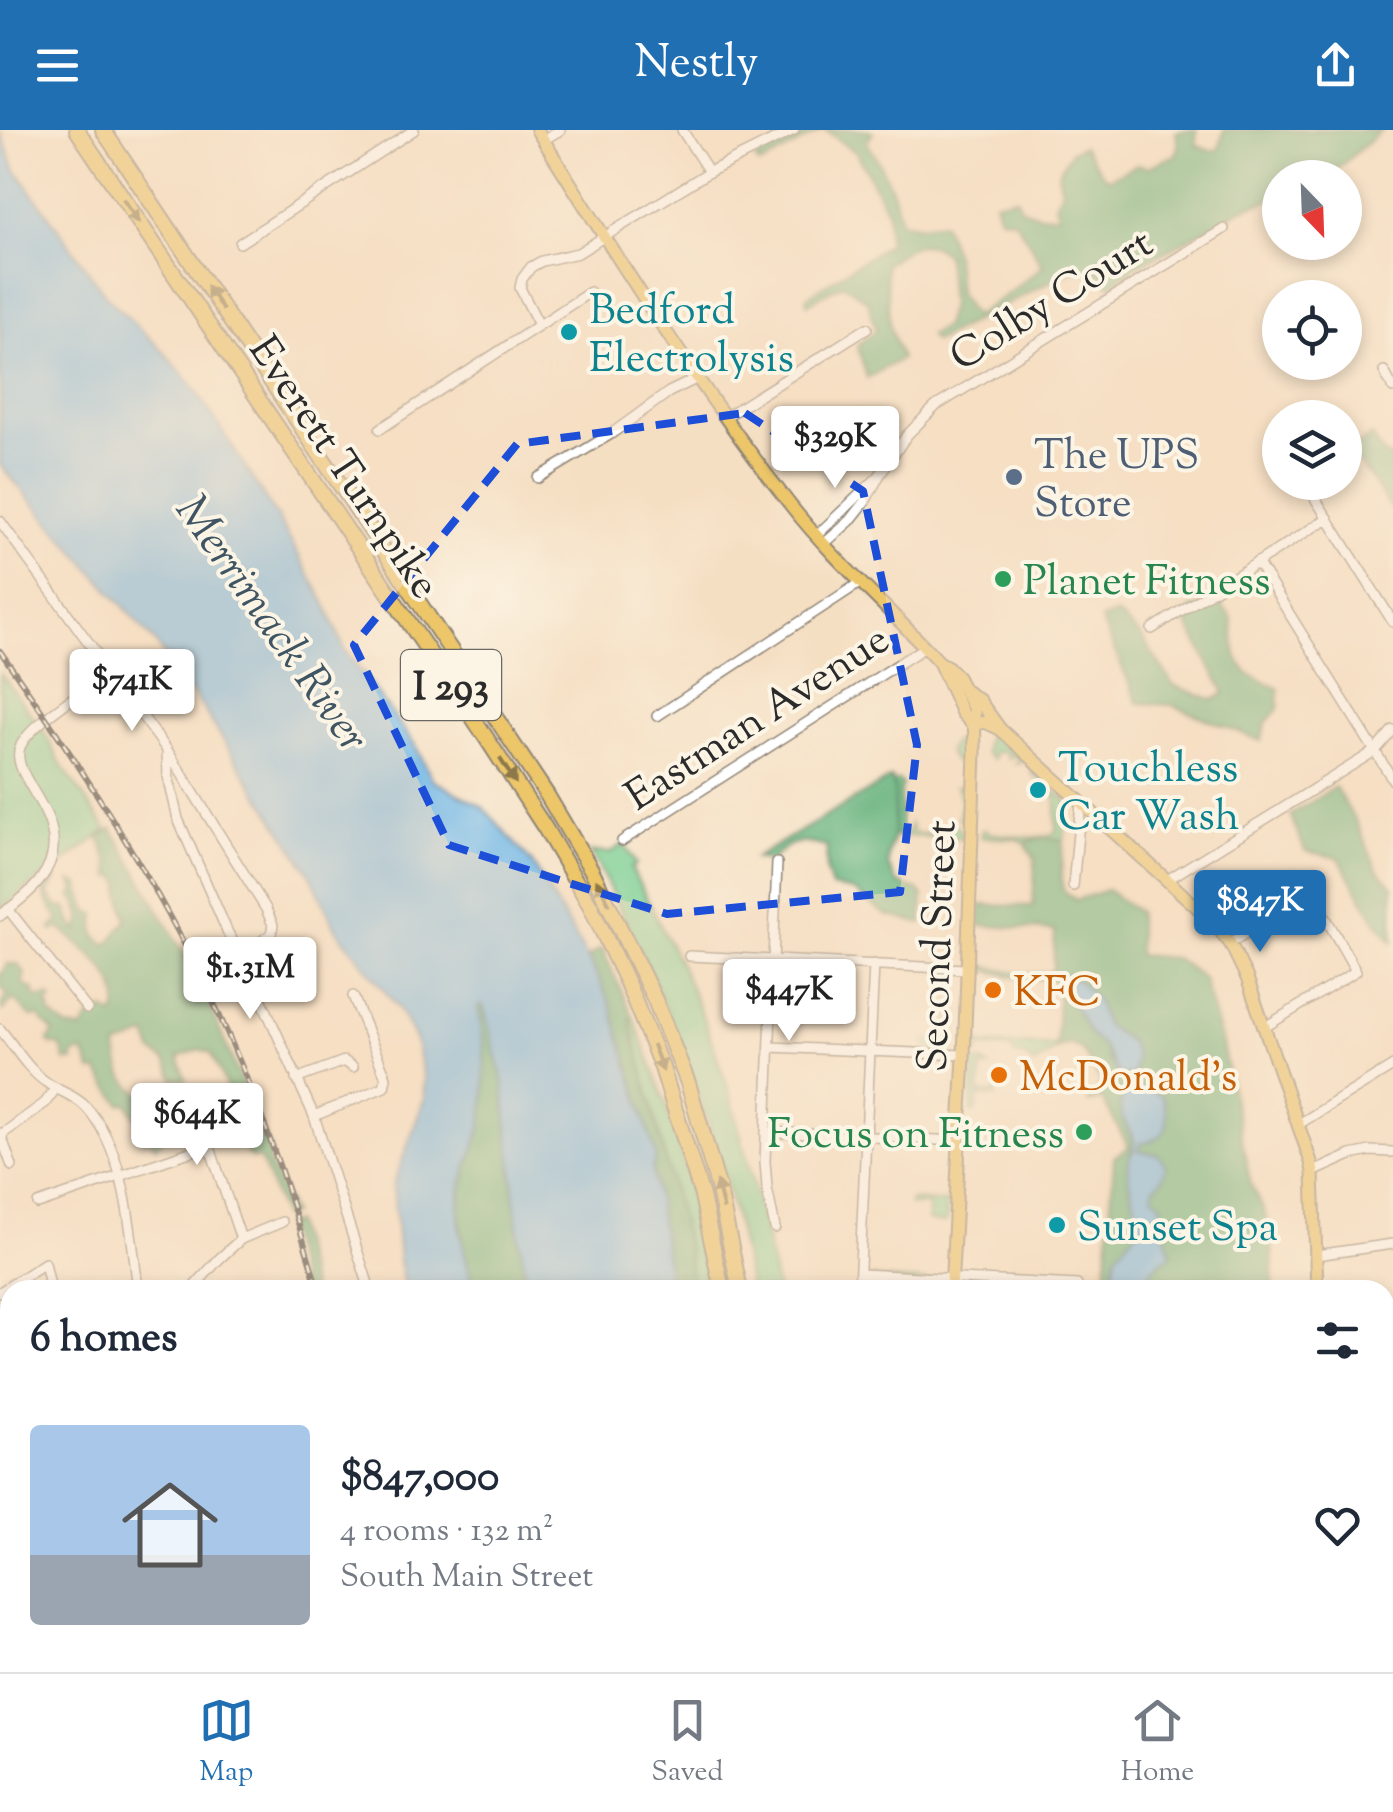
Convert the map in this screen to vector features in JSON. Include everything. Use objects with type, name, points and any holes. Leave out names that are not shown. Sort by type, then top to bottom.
[{"type":"highway","name":"Everett Turnpike","points":[[77,130],[472,716],[574,876],[622,973],[662,1068],[702,1196],[719,1280]]},
{"type":"highway","name":"Everett Turnpike","points":[[103,130],[468,676],[589,866],[641,969],[688,1083],[718,1186],[738,1280]]},
{"type":"main road","points":[[540,135],[695,374],[790,504],[939,662],[962,713],[973,725],[985,722],[1000,728]]},
{"type":"main road","points":[[939,662],[948,666],[966,691],[980,700],[1000,728],[1211,920],[1230,942],[1266,1027],[1314,1172],[1317,1280]]},
{"type":"main road","name":"Second Street","points":[[951,1280],[975,752],[974,712],[966,691]]},
{"type":"street","points":[[240,243],[414,130]]},
{"type":"street","points":[[540,135],[560,130]]},
{"type":"street","points":[[682,130],[709,172]]},
{"type":"street","points":[[539,325],[521,293],[525,272],[540,262],[574,254],[709,172],[794,130]]},
{"type":"street","name":"Colby Court","points":[[821,539],[879,476],[906,435],[936,406],[1224,229]]},
{"type":"street","points":[[380,429],[590,292]]},
{"type":"street","points":[[725,417],[867,328]]},
{"type":"street","points":[[1384,371],[1393,388]]},
{"type":"street","points":[[538,478],[611,434],[695,374]]},
{"type":"street","points":[[1316,500],[1393,622]]},
{"type":"street","points":[[1152,628],[1328,518]]},
{"type":"street","points":[[0,521],[167,750],[274,925],[272,934],[241,956]]},
{"type":"street","points":[[1257,562],[1393,780]]},
{"type":"street","points":[[657,716],[862,582]]},
{"type":"street","name":"Eastman Avenue","points":[[622,840],[925,647]]},
{"type":"street","points":[[87,1010],[4,912],[46,873],[54,840],[47,816],[19,761],[19,749],[48,718],[110,672]]},
{"type":"street","points":[[1167,880],[1374,751],[1393,730]]},
{"type":"street","points":[[167,750],[168,776],[178,819],[314,1116],[367,1280]]},
{"type":"street","points":[[1073,886],[1081,802]]},
{"type":"street","points":[[775,1228],[766,1179],[766,1132],[777,863]]},
{"type":"street","points":[[1230,942],[1311,892],[1356,971],[1266,1027]]},
{"type":"street","points":[[689,956],[967,969]]},
{"type":"street","points":[[860,1280],[874,964]]},
{"type":"street","points":[[314,1116],[384,1086],[384,1070],[353,996]]},
{"type":"street","points":[[0,1030],[43,1081],[74,1096],[92,1115],[113,1154],[119,1175],[136,1280]]},
{"type":"street","points":[[770,1047],[964,1055]]},
{"type":"street","points":[[296,1079],[344,1061],[353,1067]]},
{"type":"street","points":[[1299,1124],[1393,1066]]},
{"type":"street","points":[[175,1086],[210,1144],[241,1239]]},
{"type":"street","points":[[12,1166],[0,1134],[45,1103],[56,1088]]},
{"type":"street","points":[[766,1132],[959,1141]]},
{"type":"street","points":[[38,1204],[210,1144]]},
{"type":"street","points":[[1314,1172],[1350,1154],[1393,1152]]},
{"type":"street","points":[[200,1280],[241,1239],[282,1222]]},
{"type":"street","points":[[1316,1255],[1393,1244]]},
{"type":"street","points":[[19,1280],[44,1264],[49,1280]]},
{"type":"street","points":[[860,1274],[910,1280]]},
{"type":"highlighted area","points":[[745,413],[863,491],[917,745],[900,892],[667,914],[449,845],[354,645],[517,444]]},
{"type":"green space","points":[[811,130],[823,130],[760,165],[755,159]]},
{"type":"green space","points":[[825,130],[873,132],[867,142],[888,180],[901,222],[943,222],[955,255],[958,293],[974,316],[1043,266],[1015,220],[1000,217],[995,202],[1016,197],[1022,209],[1040,215],[1058,214],[1055,204],[1062,190],[1058,173],[1071,151],[1083,146],[1109,178],[1138,164],[1148,167],[1176,155],[1176,132],[1197,130],[1196,145],[1210,151],[1219,149],[1224,130],[1382,130],[1348,160],[1262,160],[1262,202],[1244,208],[1137,265],[1110,286],[1092,267],[1072,270],[934,342],[929,335],[944,326],[950,305],[946,255],[930,245],[908,249],[885,264],[890,327],[901,359],[867,378],[857,345],[876,330],[868,301],[843,284],[807,304],[806,297],[888,244],[887,211],[857,153]]},
{"type":"green space","points":[[1372,436],[1384,455],[1393,458],[1393,512],[1362,466],[1362,442]]},
{"type":"green space","points":[[1221,604],[1232,619],[1236,656],[1247,673],[1279,689],[1278,709],[1266,723],[1261,741],[1172,705],[1138,703],[1101,620],[1117,614],[1141,636],[1173,685],[1214,700],[1225,693],[1186,622],[1191,608]]},
{"type":"green space","points":[[0,673],[44,732],[62,766],[107,830],[0,910]]},
{"type":"green space","points":[[994,733],[1025,758],[1024,762],[1016,764],[1019,761],[1013,754],[1008,759],[1007,752],[995,752],[993,759],[985,753],[986,738]]},
{"type":"green space","points":[[960,740],[967,751],[964,822],[958,818],[961,802],[956,787],[962,786],[962,762],[953,761],[948,751],[953,742]]},
{"type":"green space","points":[[1032,768],[1068,802],[1064,840],[1042,838],[1025,843],[981,837],[986,829],[989,833],[1024,837],[1056,832],[1056,796],[1031,773]]},
{"type":"green space","points":[[891,778],[895,788],[894,836],[888,865],[897,883],[918,890],[923,896],[922,924],[886,915],[854,891],[831,887],[826,871],[827,847],[796,843],[771,861],[755,858]]},
{"type":"green space","points":[[898,781],[902,785],[900,833],[908,833],[910,824],[914,833],[948,834],[947,827],[954,826],[963,832],[964,838],[894,836],[893,783]]},
{"type":"green space","points":[[1335,787],[1377,868],[1393,887],[1393,942],[1375,920],[1339,858],[1305,851],[1290,815]]},
{"type":"green space","points":[[112,828],[208,1002],[270,1150],[269,1163],[292,1214],[283,1217],[260,1159],[252,1159],[246,1153],[251,1141],[211,1053],[200,1049],[179,1057],[186,1079],[174,1079],[167,1062],[153,1052],[147,1035],[117,1047],[125,1078],[164,1117],[164,1136],[156,1147],[150,1140],[142,1141],[139,1136],[143,1131],[127,1103],[121,1104],[97,1071],[91,1071],[82,1052],[73,1055],[73,1061],[65,1061],[59,1045],[51,1045],[48,1040],[54,1033],[38,1016],[31,1017],[14,999],[3,1011],[1,1005],[8,994],[0,987],[0,976],[7,964],[18,964],[25,973],[24,986],[34,989],[34,995],[40,998],[50,996],[50,1014],[68,1028],[82,1030],[92,1014],[106,1010],[114,1016],[118,1003],[110,978],[59,927],[53,931],[51,928],[59,919],[45,893],[53,875],[56,879],[48,894],[58,907],[66,908],[77,931],[82,920],[72,897],[75,889],[71,881],[79,885],[88,912],[96,914],[96,935],[107,945],[127,920],[122,886],[117,876],[111,877],[99,838]]},
{"type":"green space","points":[[1042,837],[1064,840],[1063,890],[1076,900],[1107,890],[1138,912],[1138,955],[1175,958],[1203,978],[1221,1039],[1251,1185],[1268,1223],[1273,1280],[1148,1280],[1157,1264],[1170,1256],[1171,1249],[1152,1194],[1154,1187],[1138,1151],[1139,1143],[1151,1141],[1144,1088],[1124,1094],[1123,1121],[1134,1147],[1130,1154],[1131,1190],[1140,1227],[1116,1255],[1109,1280],[1090,1280],[1088,1275],[1106,1275],[1114,1157],[1129,1147],[1102,1099],[1089,1103],[1101,1082],[1082,1050],[1070,1044],[1056,1049],[1055,980],[1019,978],[980,969],[981,965],[1027,974],[1053,970],[1055,931],[978,925],[979,905],[1033,906],[1035,859],[1025,843]],"holes":[[[1067,975],[1096,999],[1105,1025],[1130,1042],[1109,1062],[1103,1046],[1090,1035],[1063,985]]]},
{"type":"green space","points":[[624,844],[636,864],[631,868],[704,1020],[729,1091],[775,1280],[748,1280],[724,1175],[688,1065],[643,958],[591,852],[610,853]]},
{"type":"green space","points":[[602,948],[633,1017],[630,1020],[688,1250],[691,1280],[669,1280],[652,1169],[655,1156],[610,1003],[588,957]]},
{"type":"green space","points":[[483,1006],[503,1080],[526,1280],[471,1280],[464,1253],[459,1207],[482,1122],[478,1007]]},
{"type":"green space","points":[[953,1014],[957,1015],[954,1050],[927,1048],[926,1040],[949,1041]]},
{"type":"green space","points":[[633,1017],[686,1168],[707,1280],[691,1280],[688,1250],[630,1020]]},
{"type":"green space","points":[[975,1041],[1056,1045],[1056,1049],[1033,1065],[1025,1056],[1014,1055],[1012,1049],[978,1047],[979,1054],[976,1053],[971,1046]]},
{"type":"green space","points":[[974,1062],[989,1067],[982,1067],[979,1093],[996,1091],[996,1097],[978,1096],[973,1112],[971,1111]]},
{"type":"green space","points":[[910,1200],[947,1203],[947,1221],[928,1221],[928,1205],[910,1205]]},
{"type":"green space","points":[[294,1222],[309,1280],[299,1280],[285,1225]]},
{"type":"water","name":"Merrimack River","points":[[0,130],[14,167],[107,297],[164,352],[196,390],[278,519],[325,602],[345,651],[415,745],[433,780],[483,807],[532,863],[589,960],[610,1003],[656,1156],[652,1169],[669,1280],[526,1280],[503,1080],[480,1005],[484,1113],[459,1206],[472,1280],[403,1280],[393,1186],[424,1100],[424,1078],[415,1039],[399,1009],[336,929],[311,875],[198,701],[154,641],[0,465]]},
{"type":"water","points":[[1066,975],[1080,982],[1096,999],[1105,1025],[1130,1042],[1136,1057],[1133,1075],[1119,1076],[1103,1046],[1090,1035],[1063,985]]},
{"type":"water","points":[[1144,1088],[1162,1096],[1166,1113],[1163,1133],[1140,1143],[1138,1150],[1159,1155],[1166,1166],[1152,1194],[1162,1204],[1161,1219],[1170,1256],[1157,1264],[1148,1280],[1109,1280],[1116,1255],[1140,1227],[1128,1171],[1134,1140],[1120,1110],[1124,1094]]},
{"type":"railway","points":[[0,651],[100,800],[190,955],[263,1119],[315,1280]]},
{"type":"place","name":"Bedford Electrolysis","points":[[569,332]]},
{"type":"place","name":"The UPS Store","points":[[1014,477]]},
{"type":"place","name":"Planet Fitness","points":[[1003,579]]},
{"type":"place","name":"Touchless Car Wash","points":[[1038,790]]},
{"type":"place","name":"KFC","points":[[993,990]]},
{"type":"place","name":"McDonald's","points":[[999,1075]]},
{"type":"place","name":"Focus on Fitness","points":[[1084,1132]]},
{"type":"place","name":"Sunset Spa","points":[[1057,1225]]}]
